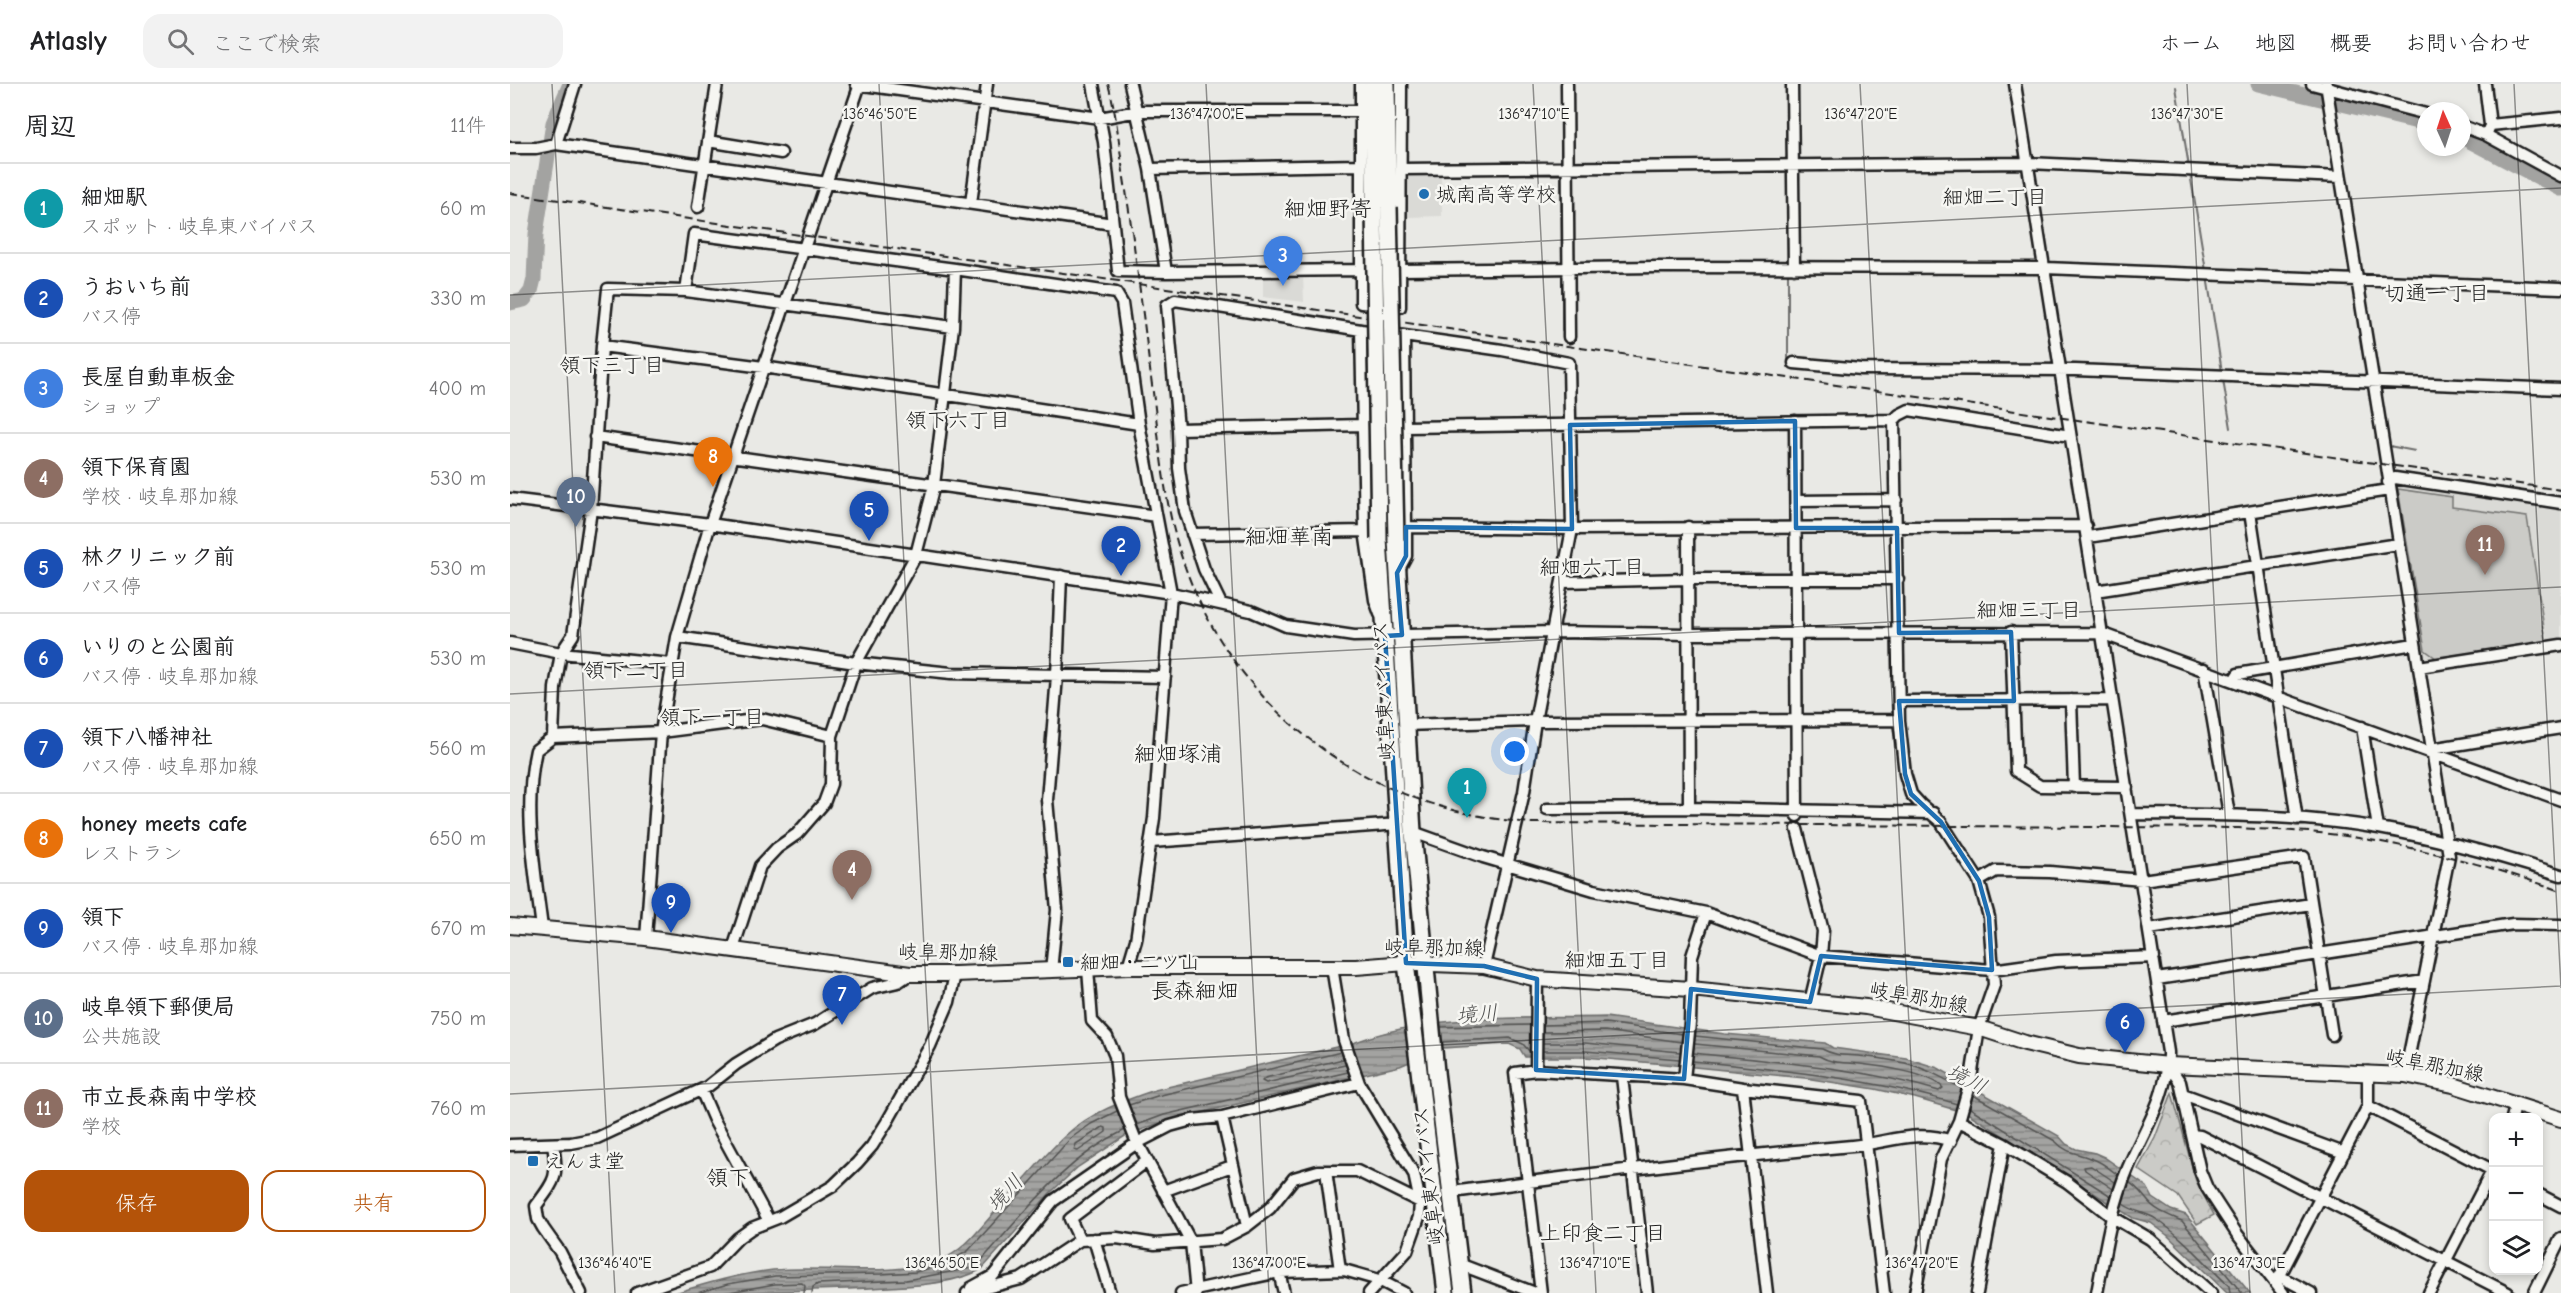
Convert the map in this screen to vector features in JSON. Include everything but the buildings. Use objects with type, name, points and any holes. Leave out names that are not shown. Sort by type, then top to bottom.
[{"type":"highway","name":"岐阜東バイパス","points":[[1373,84],[1382,208],[1397,573],[1413,832],[1430,1015],[1463,1293]]},
{"type":"highway","name":"岐阜東バイパス","points":[[1387,84],[1382,208],[1379,538],[1382,620],[1399,824],[1406,963],[1420,1081],[1427,1200],[1446,1293]]},
{"type":"main road","name":"岐阜那加線","points":[[510,926],[646,938],[910,974],[1128,967],[1332,967],[1406,963],[1484,966],[1537,979],[1691,989],[1866,1007],[1979,1028],[2025,1043],[2079,1056],[2168,1065],[2405,1075],[2453,1085],[2561,1119]]},
{"type":"street","points":[[550,145],[575,84]]},
{"type":"street","points":[[698,207],[717,84]]},
{"type":"street","points":[[646,938],[661,732],[677,637],[710,524],[735,457],[763,367],[859,84],[1100,118],[1138,111],[1360,111]]},
{"type":"street","points":[[971,203],[987,84]]},
{"type":"street","points":[[1093,84],[1100,118],[1118,271],[1361,270]]},
{"type":"street","points":[[1130,84],[1150,169],[1166,272]]},
{"type":"street","points":[[1360,84],[1361,303],[1400,306],[1401,84]]},
{"type":"street","points":[[1567,84],[1569,337]]},
{"type":"street","points":[[1792,84],[1794,268]]},
{"type":"street","points":[[2015,84],[2132,814],[2168,1065],[2154,1114],[2128,1168],[2112,1213],[2097,1293]]},
{"type":"street","points":[[2312,84],[2417,112]]},
{"type":"street","points":[[2486,84],[2488,130]]},
{"type":"street","points":[[2326,87],[2449,856],[2405,1075]]},
{"type":"street","points":[[2471,127],[2488,130],[2561,118]]},
{"type":"street","points":[[2488,130],[2561,176]]},
{"type":"street","points":[[708,141],[781,153]]},
{"type":"street","points":[[510,148],[550,145],[705,164],[1113,224]]},
{"type":"street","points":[[1401,169],[1794,163],[2028,163],[2340,177]]},
{"type":"street","points":[[1150,169],[1360,165]]},
{"type":"street","points":[[686,291],[694,234],[955,268],[1116,293],[1122,303],[1139,424],[1171,592],[1151,842],[1136,940],[1128,967]]},
{"type":"street","points":[[733,949],[760,866],[777,848],[797,834],[824,803],[831,784],[832,736],[855,663],[916,555],[934,485],[953,327],[955,268]]},
{"type":"street","points":[[1401,270],[2045,268],[2561,288]]},
{"type":"street","points":[[553,737],[555,688],[561,653],[573,635],[591,510],[608,289],[686,291],[953,327]]},
{"type":"street","points":[[1220,602],[1204,569],[1185,511],[1180,479],[1167,305],[1175,300],[1502,350],[1569,363],[1572,529],[1554,632],[1535,721],[1524,792],[1509,866],[1484,966]]},
{"type":"street","points":[[1361,330],[1365,531],[1375,600],[1382,620]]},
{"type":"street","points":[[1397,573],[1406,556],[1404,336]]},
{"type":"street","points":[[602,346],[763,367],[1139,424]]},
{"type":"street","points":[[1794,363],[1862,369],[2061,371],[2561,389]]},
{"type":"street","points":[[1915,1293],[1941,1159],[1960,1119],[1971,1078],[1979,1028],[1994,985],[1989,917],[1979,881],[1963,854],[1933,813],[1911,794],[1905,774],[1899,720],[1894,420],[1899,414],[1909,410],[2070,436]]},
{"type":"street","points":[[1404,427],[1894,420]]},
{"type":"street","points":[[1795,421],[1797,813]]},
{"type":"street","points":[[1178,429],[1363,425]]},
{"type":"street","points":[[595,437],[1156,516]]},
{"type":"street","points":[[1406,527],[1897,528],[2087,532],[2250,512],[2388,486],[2396,478],[2561,503]]},
{"type":"street","points":[[510,499],[710,524],[1171,592],[1251,611],[1286,626],[1354,636],[1554,632],[2102,633],[2561,800]]},
{"type":"street","points":[[1796,501],[1896,500]]},
{"type":"street","points":[[2250,512],[2279,697],[2295,819]]},
{"type":"street","points":[[1688,527],[1689,808]]},
{"type":"street","points":[[1192,534],[1365,531]]},
{"type":"street","points":[[2095,591],[2398,544]]},
{"type":"street","points":[[1051,970],[1057,910],[1047,800],[1057,676],[1060,576]]},
{"type":"street","points":[[1563,582],[1688,579],[1898,579]]},
{"type":"street","points":[[2012,632],[2016,771],[2020,776],[2040,786],[2127,787]]},
{"type":"street","points":[[677,637],[855,663],[951,673],[1165,677]]},
{"type":"street","points":[[510,643],[561,653],[671,664]]},
{"type":"street","points":[[2234,680],[2238,674],[2414,644]]},
{"type":"street","points":[[2419,667],[2561,645]]},
{"type":"street","points":[[2204,669],[2229,814]]},
{"type":"street","points":[[2071,700],[2073,787]]},
{"type":"street","points":[[1899,701],[2112,700]]},
{"type":"street","points":[[542,928],[534,859],[531,786],[536,750],[553,737],[661,732],[762,719],[832,736]]},
{"type":"street","points":[[1405,724],[1535,721],[1899,720]]},
{"type":"street","points":[[2362,727],[2378,828]]},
{"type":"street","points":[[2432,753],[2437,748],[2561,728]]},
{"type":"street","points":[[1547,809],[1689,808],[1797,813],[1933,813]]},
{"type":"street","points":[[2132,814],[2229,814],[2378,828],[2446,841],[2561,875]]},
{"type":"street","points":[[1151,842],[1399,824]]},
{"type":"street","points":[[1797,829],[1823,931],[1821,956],[1810,1002]]},
{"type":"street","points":[[1413,832],[1509,866],[1618,896],[1706,913],[1821,956],[1992,970],[2056,961],[2154,957]]},
{"type":"street","points":[[1979,881],[1996,871],[2050,872],[2142,880],[2304,857],[2332,1035]]},
{"type":"street","points":[[2149,929],[2311,904]]},
{"type":"street","points":[[1684,1079],[1690,1023],[1692,956],[1706,913]]},
{"type":"street","points":[[2157,979],[2319,956],[2513,924],[2561,925]]},
{"type":"street","points":[[1332,967],[1344,1040],[1359,1082],[1427,1200]]},
{"type":"street","points":[[1088,969],[1092,1021],[1107,1037],[1115,1056],[1119,1097],[1136,1140],[1191,1242],[1196,1292]]},
{"type":"street","points":[[510,1145],[571,1143],[597,1138],[701,1090],[735,1064],[775,1040],[815,1024],[872,988],[898,982],[910,974]]},
{"type":"street","points":[[637,1293],[710,1267],[752,1227],[780,1217],[833,1186],[872,1146],[906,1091],[940,1026],[955,974]]},
{"type":"street","points":[[1536,1070],[1537,979]]},
{"type":"street","points":[[2163,1021],[2424,981]]},
{"type":"street","points":[[2168,1065],[2180,1082],[2200,1170],[2207,1188],[2237,1234],[2278,1280],[2283,1293]]},
{"type":"street","points":[[1541,1293],[1515,1073],[1536,1070],[1684,1079],[1861,1101],[1884,1293]]},
{"type":"street","points":[[2278,1280],[2368,1106],[2368,1072]]},
{"type":"street","points":[[1622,1077],[1635,1169],[1647,1293]]},
{"type":"street","points":[[965,1293],[993,1276],[1053,1201],[1136,1140],[1192,1120],[1222,1117],[1359,1082]]},
{"type":"street","points":[[1743,1088],[1767,1293]]},
{"type":"street","points":[[701,1090],[714,1120],[769,1221]]},
{"type":"street","points":[[2183,1094],[2344,1153]]},
{"type":"street","points":[[2513,1113],[2516,1103]]},
{"type":"street","points":[[2368,1106],[2489,1168]]},
{"type":"street","points":[[1222,1117],[1248,1226]]},
{"type":"street","points":[[1960,1119],[2067,1182],[2150,1239],[2211,1293]]},
{"type":"street","points":[[1451,1192],[1751,1155],[1865,1145],[1922,1134],[1951,1141]]},
{"type":"street","points":[[2192,1135],[2200,1136],[2508,1293]]},
{"type":"street","points":[[553,1144],[556,1175],[554,1183],[536,1206],[538,1219],[560,1252],[580,1293]]},
{"type":"street","points":[[1977,1293],[2004,1144]]},
{"type":"street","points":[[1080,1240],[1070,1220],[1147,1161]]},
{"type":"street","points":[[1163,1191],[1232,1166]]},
{"type":"street","points":[[965,1293],[1021,1279],[1080,1240],[1117,1238],[1155,1244],[1222,1239],[1248,1226],[1270,1208],[1294,1178],[1326,1171],[1358,1171],[1427,1200]]},
{"type":"street","points":[[1326,1171],[1340,1270]]},
{"type":"street","points":[[2429,1293],[2489,1178]]},
{"type":"street","points":[[2543,1197],[2561,1206]]},
{"type":"street","points":[[1369,1293],[1407,1251],[1427,1200]]},
{"type":"street","points":[[2534,1293],[2561,1238]]},
{"type":"street","points":[[1094,1239],[1110,1293]]},
{"type":"street","points":[[1459,1264],[1535,1293]]},
{"type":"street","points":[[1180,1293],[1196,1292],[1279,1272],[1340,1270],[1379,1281],[1404,1293]]},
{"type":"street","points":[[1279,1272],[1284,1293]]},
{"type":"street","points":[[2278,1280],[2311,1293]]},
{"type":"highlighted area","points":[[1795,421],[1796,528],[1897,528],[1899,633],[2011,632],[2014,701],[1899,701],[1905,774],[1911,794],[1941,822],[1979,881],[1989,917],[1992,970],[1821,956],[1810,1002],[1691,989],[1684,1079],[1536,1070],[1537,979],[1484,966],[1406,963],[1385,636],[1402,635],[1397,573],[1406,556],[1406,527],[1572,529],[1570,425]]},
{"type":"shaded area","name":"城南高等学校","points":[[1441,170],[1442,216],[1407,217],[1406,171]]},
{"type":"shaded area","points":[[1303,274],[1304,302],[1263,297],[1263,275]]},
{"type":"shaded area","points":[[2398,485],[2561,510],[2561,641],[2425,663],[2422,659],[2396,488]]},
{"type":"green space","points":[[2398,489],[2452,497],[2452,507],[2527,517],[2546,641],[2436,658],[2425,650]]},
{"type":"green space","points":[[2172,1093],[2196,1181],[2214,1215],[2197,1224],[2178,1196],[2138,1169],[2155,1138]]},
{"type":"water","points":[[1606,1017],[1725,1034],[1825,1043],[1833,1048],[1906,1058],[1938,1068],[2059,1136],[2066,1144],[2104,1157],[2147,1187],[2153,1198],[2171,1210],[2186,1215],[2250,1293],[2227,1293],[2167,1235],[2151,1223],[2133,1218],[1969,1114],[1875,1089],[1805,1078],[1585,1057],[1525,1057],[1520,1049],[1509,1044],[1443,1048],[1400,1066],[1165,1121],[1125,1136],[1078,1167],[1050,1193],[982,1269],[952,1280],[897,1287],[675,1293],[736,1276],[773,1270],[881,1270],[922,1265],[941,1260],[956,1252],[969,1240],[1047,1154],[1075,1127],[1108,1108],[1155,1090],[1353,1043],[1414,1026],[1478,1019]]},
{"type":"waterway","points":[[510,303],[524,300],[531,291],[534,279],[536,234],[553,123],[570,84]]},
{"type":"waterway","points":[[1561,84],[1561,163]]},
{"type":"waterway","points":[[1786,84],[1787,162]]},
{"type":"waterway","points":[[2258,84],[2417,122]]},
{"type":"waterway","points":[[2176,87],[2189,167]]},
{"type":"waterway","points":[[2338,127],[2341,148]]},
{"type":"waterway","points":[[2471,142],[2561,189]]},
{"type":"waterway","points":[[1787,168],[1788,264]]},
{"type":"waterway","points":[[1561,171],[1562,265]]},
{"type":"waterway","points":[[2190,173],[2206,271]]},
{"type":"waterway","points":[[1562,270],[1562,331]]},
{"type":"waterway","points":[[1788,270],[1788,367]]},
{"type":"waterway","points":[[2207,276],[2222,372]]},
{"type":"waterway","points":[[2223,380],[2231,428]]},
{"type":"waterway","points":[[2389,446],[2415,451]]},
{"type":"railway","points":[[1108,84],[1116,119],[1132,230],[1164,481],[1179,548],[1190,581],[1205,614],[1223,644],[1266,700],[1320,747],[1368,777],[1394,790],[1447,808],[1503,820],[1532,823],[2239,828],[2327,834],[2367,839],[2452,857],[2561,891]]},
{"type":"railway","points":[[510,193],[2561,490]]},
{"type":"place","name":"城南高等学校","points":[[1424,194]]},
{"type":"place","name":"長屋自動車板金","points":[[1283,286]]},
{"type":"place","name":"honey meets cafe","points":[[713,487]]},
{"type":"place","name":"岐阜領下郵便局","points":[[576,527]]},
{"type":"place","name":"林クリニック前","points":[[869,541]]},
{"type":"place","name":"市立長森南中学校","points":[[2485,575]]},
{"type":"place","name":"うおいち前","points":[[1121,576]]},
{"type":"place","name":"細畑駅","points":[[1467,818]]},
{"type":"place","name":"領下保育園","points":[[852,900]]},
{"type":"place","name":"領下","points":[[671,933]]},
{"type":"place","name":"細畑・二ツ山","points":[[1068,962]]},
{"type":"place","name":"領下八幡神社","points":[[842,1025]]},
{"type":"place","name":"いりのと公園前","points":[[2125,1053]]},
{"type":"place","name":"えんま堂","points":[[533,1161]]},
{"type":"district","name":"細畑二丁目","points":[[1995,197]]},
{"type":"district","name":"細畑野寄","points":[[1328,208]]},
{"type":"district","name":"切通一丁目","points":[[2437,293]]},
{"type":"district","name":"領下三丁目","points":[[612,365]]},
{"type":"district","name":"領下六丁目","points":[[958,420]]},
{"type":"district","name":"細畑華南","points":[[1289,536]]},
{"type":"district","name":"細畑六丁目","points":[[1592,567]]},
{"type":"district","name":"細畑三丁目","points":[[2029,610]]},
{"type":"district","name":"領下二丁目","points":[[636,670]]},
{"type":"district","name":"領下一丁目","points":[[712,717]]},
{"type":"district","name":"細畑塚浦","points":[[1178,753]]},
{"type":"district","name":"細畑五丁目","points":[[1617,960]]},
{"type":"district","name":"長森細畑","points":[[1195,990]]},
{"type":"district","name":"領下","points":[[728,1177]]},
{"type":"district","name":"上印食二丁目","points":[[1603,1233]]},
{"type":"water label","name":"境川","points":[[1477,1014]]},
{"type":"water label","name":"境川","points":[[1967,1079]]},
{"type":"water label","name":"境川","points":[[1005,1193]]}]
